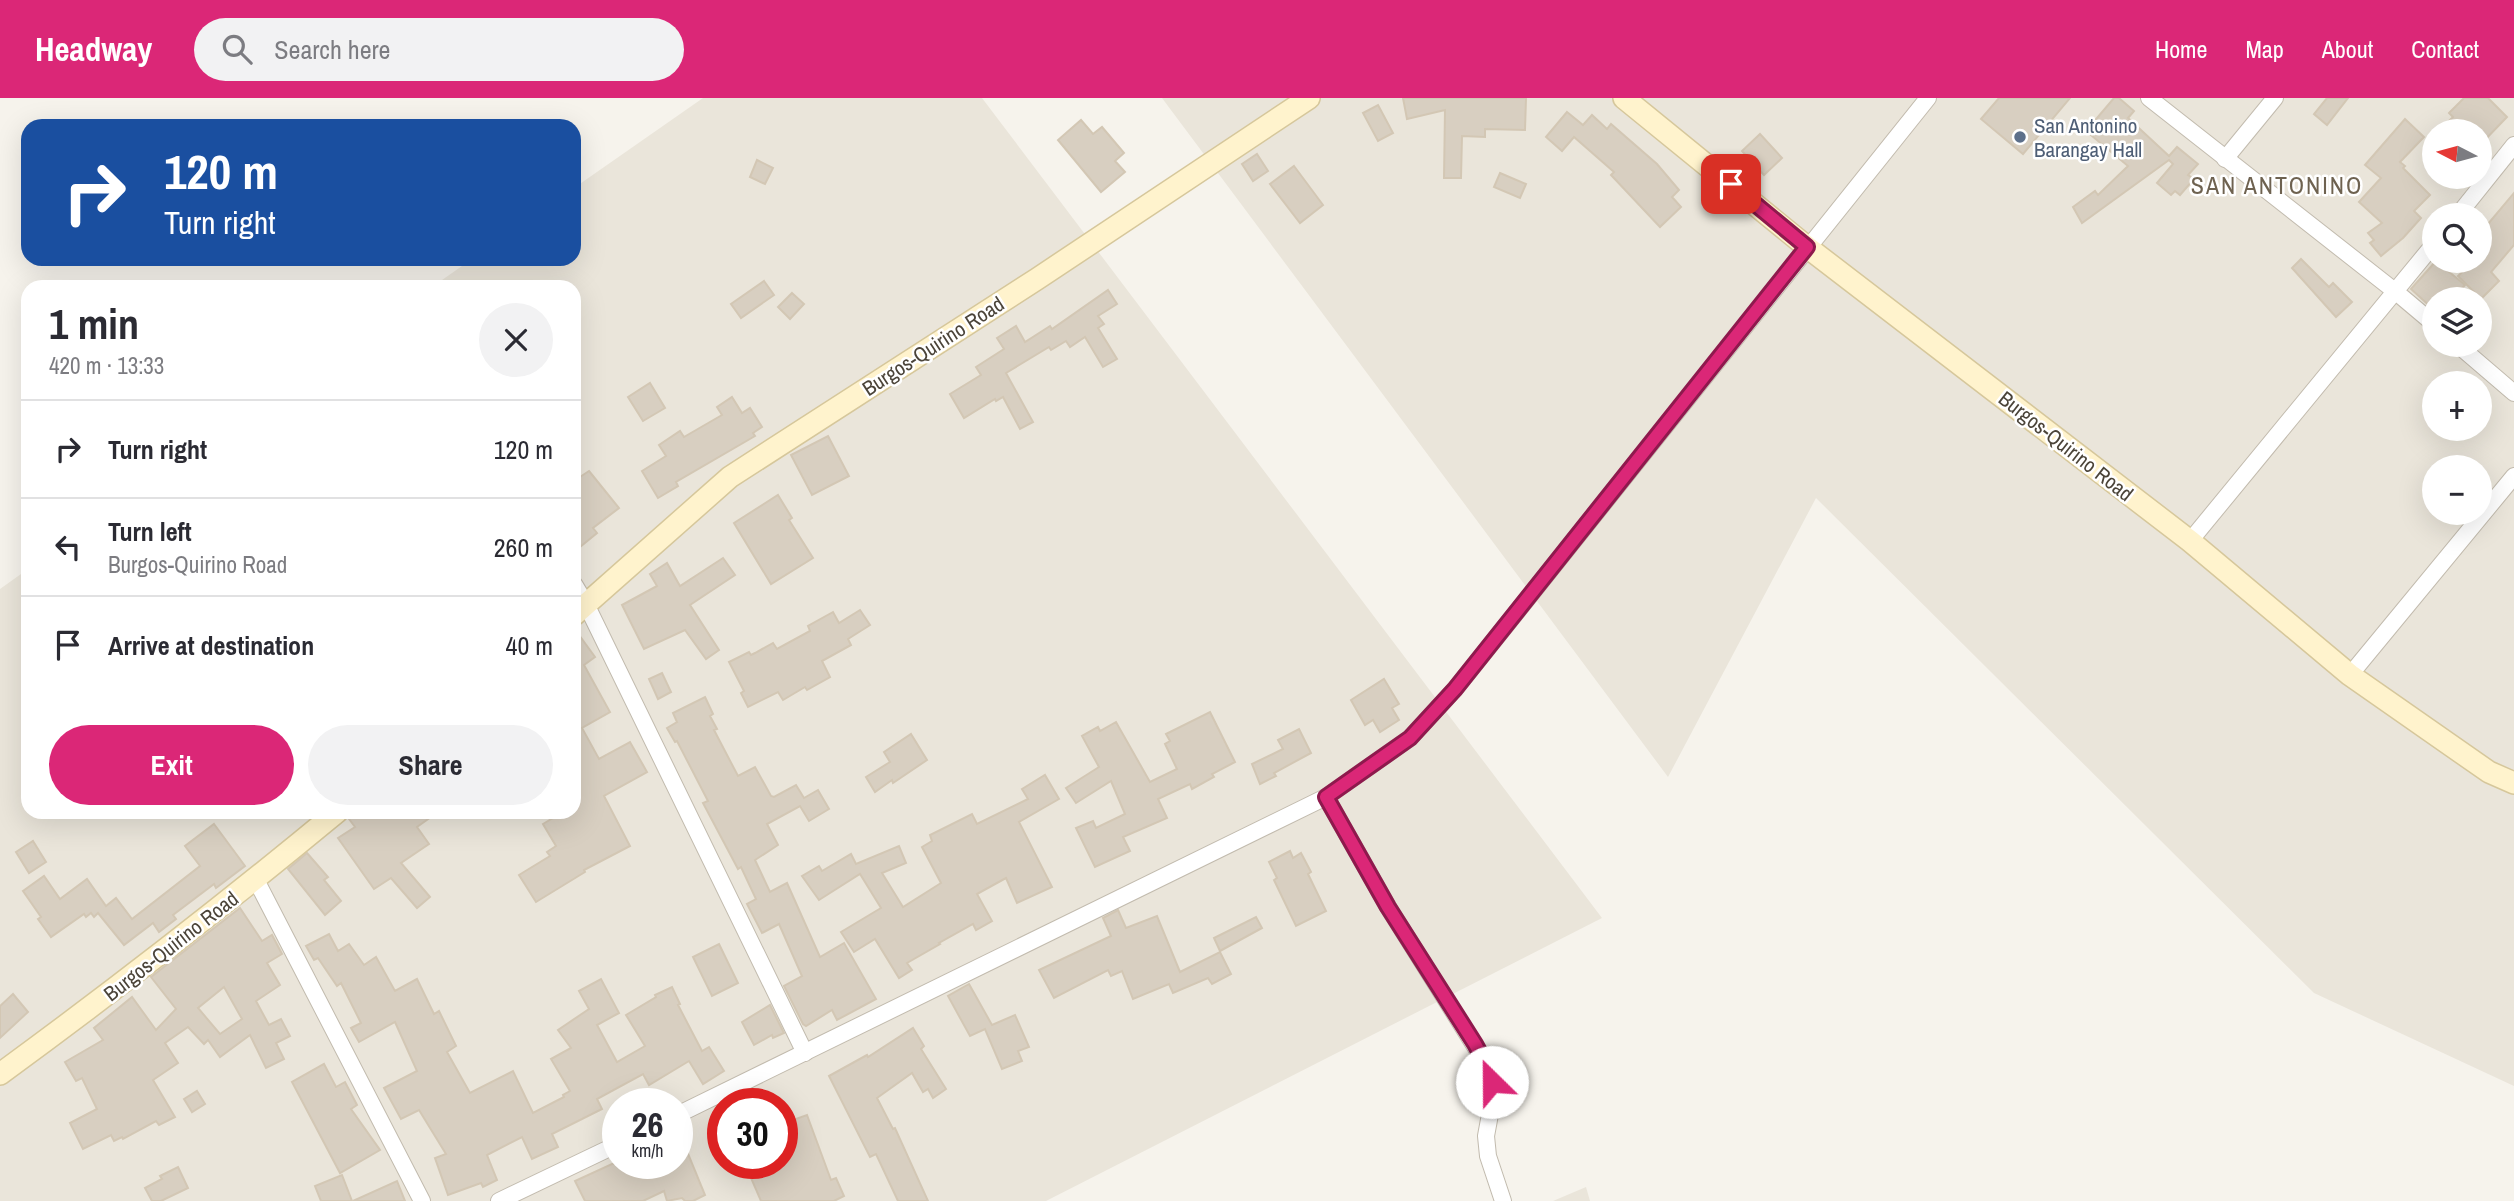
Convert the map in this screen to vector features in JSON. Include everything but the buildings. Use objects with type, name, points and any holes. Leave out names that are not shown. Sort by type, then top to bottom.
[{"type":"street","name":"Burgos-Quirino Road","points":[[581,609],[730,477],[1037,279],[1309,98]]},
{"type":"street","name":"Burgos-Quirino Road","points":[[1624,98],[1807,247],[2190,541],[2350,675],[2478,765],[2514,783]]},
{"type":"street","points":[[693,1107],[1326,797],[1410,738],[1455,689],[1928,98]]},
{"type":"street","points":[[2149,98],[2422,314]]},
{"type":"street","points":[[2225,159],[2275,98]]},
{"type":"street","points":[[2468,203],[2514,145]]},
{"type":"street","points":[[2190,541],[2422,259]]},
{"type":"street","points":[[2472,357],[2514,393]]},
{"type":"street","points":[[2350,675],[2514,476]]},
{"type":"street","points":[[581,612],[805,1053]]},
{"type":"street","points":[[1326,797],[1388,907],[1486,1064],[1492,1082],[1493,1098],[1486,1136],[1491,1164],[1503,1201]]},
{"type":"street","name":"Burgos-Quirino Road","points":[[0,1074],[118,988],[256,880],[329,819]]},
{"type":"street","points":[[256,880],[422,1201]]},
{"type":"street","points":[[499,1201],[602,1152]]},
{"type":"shaded area","points":[[703,98],[982,98],[1602,918],[1046,1201],[0,1201],[0,589],[21,574],[21,819],[581,819],[581,280],[442,280],[462,266],[581,266],[581,183]]},
{"type":"shaded area","points":[[1162,98],[2514,98],[2514,1086],[2314,993],[1816,498],[1668,777]]},
{"type":"shaded area","points":[[1586,1187],[1590,1201],[1553,1201]]},
{"type":"place","name":"San Antonino Barangay Hall","points":[[2020,137]]},
{"type":"district","name":"SAN ANTONINO","points":[[2277,185]]},
{"type":"route","points":[[1492,1082],[1475,1044],[1388,907],[1326,797],[1410,738],[1455,689],[1807,247],[1731,184]]}]
